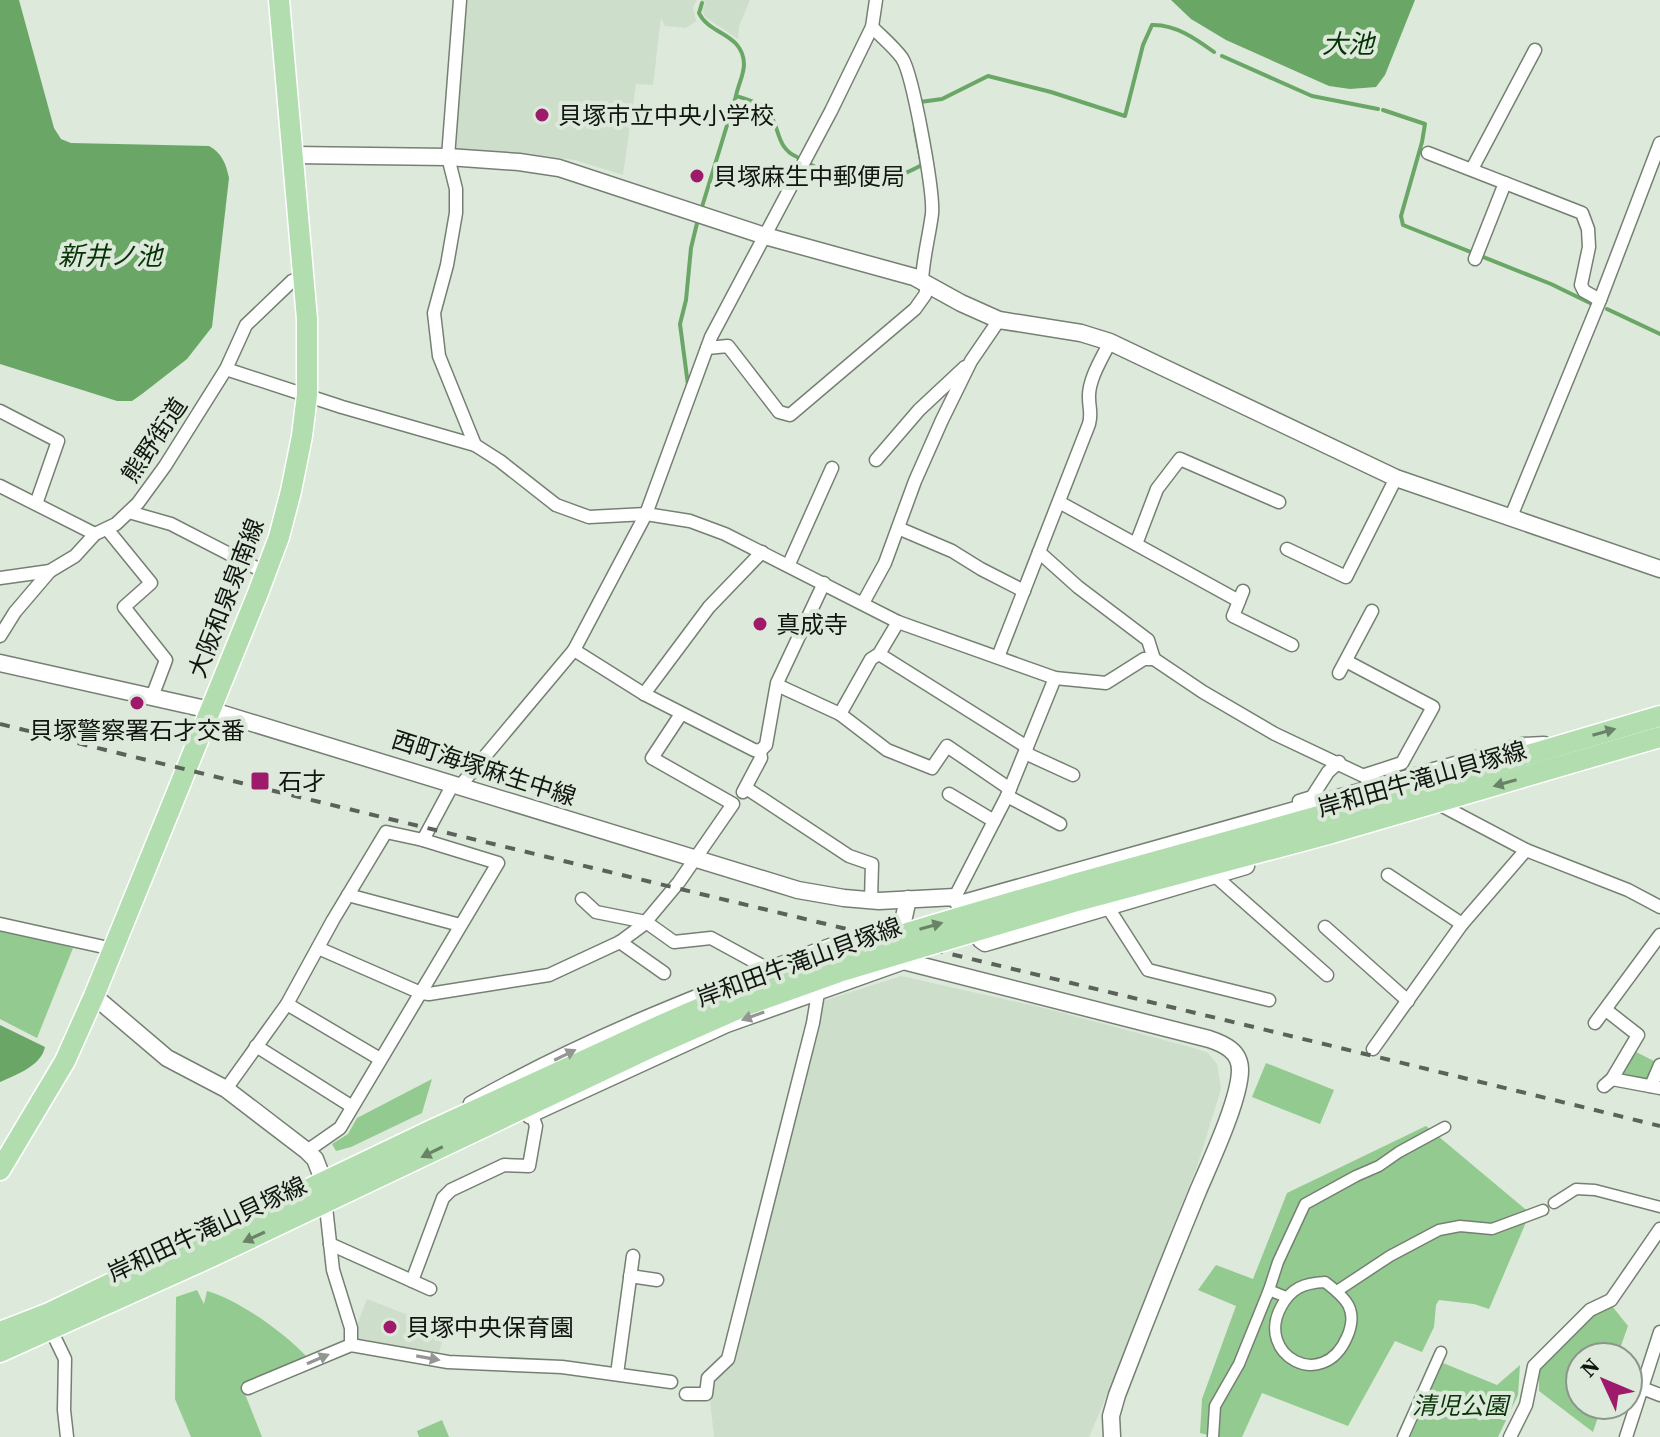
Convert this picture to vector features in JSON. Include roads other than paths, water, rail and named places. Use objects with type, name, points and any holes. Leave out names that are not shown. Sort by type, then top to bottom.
[{"type":"main road","name":"大阪和泉泉南線","points":[[0,1170],[65,1061],[94,996],[266,573],[291,491],[307,395],[307,319],[279,0]]},
{"type":"main road","name":"岸和田牛滝山貝塚線","points":[[0,1332],[63,1307],[373,1159],[651,1038],[1390,788],[1660,716]]},
{"type":"main road","name":"岸和田牛滝山貝塚線","points":[[1074,893],[1406,811],[1660,737]]},
{"type":"main road","name":"岸和田牛滝山貝塚線","points":[[0,1352],[325,1204],[651,1038]]},
{"type":"street","points":[[460,0],[448,157],[456,189],[456,213],[434,313],[439,356],[475,445]]},
{"type":"street","points":[[423,840],[457,785],[574,650],[646,514],[707,348],[872,27],[876,0]]},
{"type":"street","points":[[707,348],[728,346],[779,412],[790,415],[915,309],[925,295],[924,252],[932,212],[930,180],[910,78],[903,59],[872,27]]},
{"type":"street","points":[[1472,169],[1535,50]]},
{"type":"street","points":[[1510,519],[1600,300],[1660,143]]},
{"type":"street","points":[[1428,153],[1582,213],[1588,229],[1589,247],[1581,285],[1584,291],[1600,300]]},
{"type":"street","points":[[293,155],[448,157],[559,168],[765,236],[925,282],[999,320],[1081,333],[1110,342],[1396,478],[1660,569]]},
{"type":"street","points":[[1477,255],[1505,183]]},
{"type":"street","name":"熊野街道","points":[[0,578],[50,571],[75,556],[129,512],[165,466],[226,369],[246,325],[292,281],[303,276]]},
{"type":"street","points":[[863,603],[885,563],[915,481],[971,361],[999,320]]},
{"type":"street","points":[[998,657],[1089,424],[1092,383],[1110,342]]},
{"type":"street","points":[[876,460],[919,410],[971,361]]},
{"type":"street","points":[[226,369],[475,445],[556,505],[589,517],[646,514],[690,521],[789,564],[898,622],[1055,678],[1106,683],[1144,659],[1154,659],[1275,734],[1390,788],[1437,802],[1526,850],[1628,890],[1660,907]]},
{"type":"street","points":[[0,411],[58,441],[36,504]]},
{"type":"street","points":[[1136,544],[1157,489],[1180,459],[1279,502]]},
{"type":"street","points":[[789,564],[832,468]]},
{"type":"street","points":[[1287,549],[1346,577],[1396,478]]},
{"type":"street","points":[[0,486],[101,532],[151,583],[124,607],[166,660],[152,697]]},
{"type":"street","points":[[1059,502],[1241,596],[1233,616],[1292,645]]},
{"type":"street","points":[[129,512],[171,524],[266,573]]},
{"type":"street","points":[[898,528],[952,551],[1024,591]]},
{"type":"street","points":[[644,694],[709,607],[762,552]]},
{"type":"street","points":[[1039,552],[1078,587],[1148,640],[1154,659]]},
{"type":"street","points":[[0,636],[15,612],[50,571]]},
{"type":"street","points":[[760,751],[766,745],[777,685],[824,583]]},
{"type":"street","points":[[1339,673],[1372,611]]},
{"type":"street","points":[[840,714],[871,659],[879,654],[898,622]]},
{"type":"street","points":[[574,650],[644,694],[760,751]]},
{"type":"street","points":[[879,654],[1026,750],[1073,775]]},
{"type":"street","points":[[1346,661],[1433,707],[1402,763],[1365,775]]},
{"type":"street","name":"西町海塚麻生中線","points":[[0,663],[210,710],[798,890],[871,900],[957,900],[1390,788]]},
{"type":"street","points":[[1055,678],[1008,793],[957,900],[985,943],[1214,875],[1406,811]]},
{"type":"street","points":[[777,685],[840,714],[887,750],[932,768],[947,746],[1008,793],[1060,824]]},
{"type":"street","points":[[681,714],[652,758],[733,804]]},
{"type":"street","points":[[318,948],[421,993],[536,978],[579,963],[620,942],[646,922],[746,788],[761,758],[760,751]]},
{"type":"street","points":[[1245,825],[1272,810],[1312,797],[1328,772],[1339,762]]},
{"type":"street","points":[[746,788],[849,856],[872,864],[871,900]]},
{"type":"street","points":[[949,794],[994,821]]},
{"type":"street","points":[[226,1089],[287,1004],[386,832],[498,863],[340,1128],[307,1151]]},
{"type":"street","points":[[1373,1049],[1462,924],[1526,850]]},
{"type":"street","points":[[1214,875],[1327,975]]},
{"type":"street","points":[[1388,875],[1462,924]]},
{"type":"street","points":[[348,895],[460,925]]},
{"type":"street","points":[[582,899],[596,912],[604,907],[646,922],[674,942],[711,938],[766,968]]},
{"type":"street","points":[[901,960],[908,899]]},
{"type":"street","points":[[1107,906],[1148,970],[1269,1000]]},
{"type":"street","points":[[0,924],[113,949]]},
{"type":"street","points":[[1325,927],[1408,1001]]},
{"type":"street","points":[[1595,1023],[1660,935]]},
{"type":"street","points":[[620,942],[664,973]]},
{"type":"street","points":[[373,1159],[495,1089],[631,1024],[838,942],[1225,1044],[1236,1055],[1240,1069],[1233,1099],[1117,1395],[1111,1416],[1112,1437]]},
{"type":"street","points":[[686,1394],[706,1394],[708,1378],[728,1359],[822,991],[812,951]]},
{"type":"street","points":[[476,1129],[496,1131],[727,1026],[901,960]]},
{"type":"street","points":[[94,996],[167,1058],[226,1089],[315,1159],[324,1182],[333,1270],[351,1328],[351,1345]]},
{"type":"street","points":[[287,1004],[380,1059]]},
{"type":"street","points":[[1606,1010],[1638,1035],[1608,1082],[1656,1087],[1660,1065]]},
{"type":"street","points":[[256,1046],[351,1106]]},
{"type":"street","points":[[412,1281],[443,1198],[451,1190],[504,1165],[529,1166],[536,1126],[532,1115]]},
{"type":"street","points":[[1267,1296],[1278,1262],[1305,1204],[1445,1127]]},
{"type":"street","points":[[1554,1203],[1576,1189],[1595,1190],[1660,1207]]},
{"type":"street","points":[[1337,1291],[1390,1256],[1439,1230],[1460,1226],[1492,1229],[1543,1210]]},
{"type":"street","points":[[1510,1437],[1526,1405],[1534,1366],[1590,1310],[1611,1300],[1654,1247],[1660,1229]]},
{"type":"street","points":[[330,1244],[430,1289]]},
{"type":"street","points":[[617,1374],[633,1256]]},
{"type":"street","points":[[630,1276],[657,1280]]},
{"type":"street","points":[[1325,1282],[1337,1291],[1352,1310],[1352,1326],[1338,1356],[1326,1364],[1303,1363],[1288,1358],[1278,1346],[1275,1323],[1286,1297],[1304,1283],[1325,1282]]},
{"type":"street","points":[[1213,1437],[1215,1406],[1239,1364],[1269,1290],[1286,1297]]},
{"type":"street","points":[[51,1330],[65,1359],[67,1437]]},
{"type":"street","points":[[1644,1382],[1660,1332]]},
{"type":"street","points":[[622,1333],[638,1335]]},
{"type":"street","points":[[248,1388],[351,1345],[448,1362],[549,1366],[663,1377]]},
{"type":"street","points":[[1403,1437],[1441,1352]]},
{"type":"water","name":"新井ノ池","points":[[0,0],[19,0],[54,128],[61,139],[71,143],[209,146],[220,156],[226,168],[229,178],[212,327],[187,359],[132,401],[117,401],[0,364]]},
{"type":"water","name":"大池","points":[[1171,0],[1415,0],[1385,75],[1376,87],[1350,89],[1329,86],[1226,40],[1191,19]]},
{"type":"water","points":[[0,1025],[45,1047],[33,1065],[0,1082]]},
{"type":"waterway","points":[[702,3],[699,13],[704,20],[732,40],[742,54],[744,68],[736,96],[766,109],[781,141],[797,157]]},
{"type":"waterway","points":[[919,105],[920,102],[942,99],[988,76],[1125,116],[1143,45],[1152,25],[1177,30],[1214,52]]},
{"type":"waterway","points":[[1222,56],[1312,96],[1378,109]]},
{"type":"waterway","points":[[701,210],[736,96]]},
{"type":"waterway","points":[[1383,110],[1425,124],[1401,216],[1403,225],[1551,284],[1590,303]]},
{"type":"waterway","points":[[808,163],[857,185],[886,180],[922,165],[915,129]]},
{"type":"waterway","points":[[688,385],[680,324],[698,219]]},
{"type":"waterway","points":[[1607,309],[1660,334]]},
{"type":"railway","points":[[0,724],[1660,1126]]},
{"type":"place","name":"貝塚市立中央小学校","points":[[542,115]]},
{"type":"place","name":"貝塚麻生中郵便局","points":[[697,176]]},
{"type":"place","name":"真成寺","points":[[760,624]]},
{"type":"place","name":"貝塚警察署石才交番","points":[[137,703]]},
{"type":"place","name":"石才","points":[[260,781]]},
{"type":"place","name":"貝塚中央保育園","points":[[390,1327]]},
{"type":"park label","name":"清児公園","points":[[1460,1405]]}]
